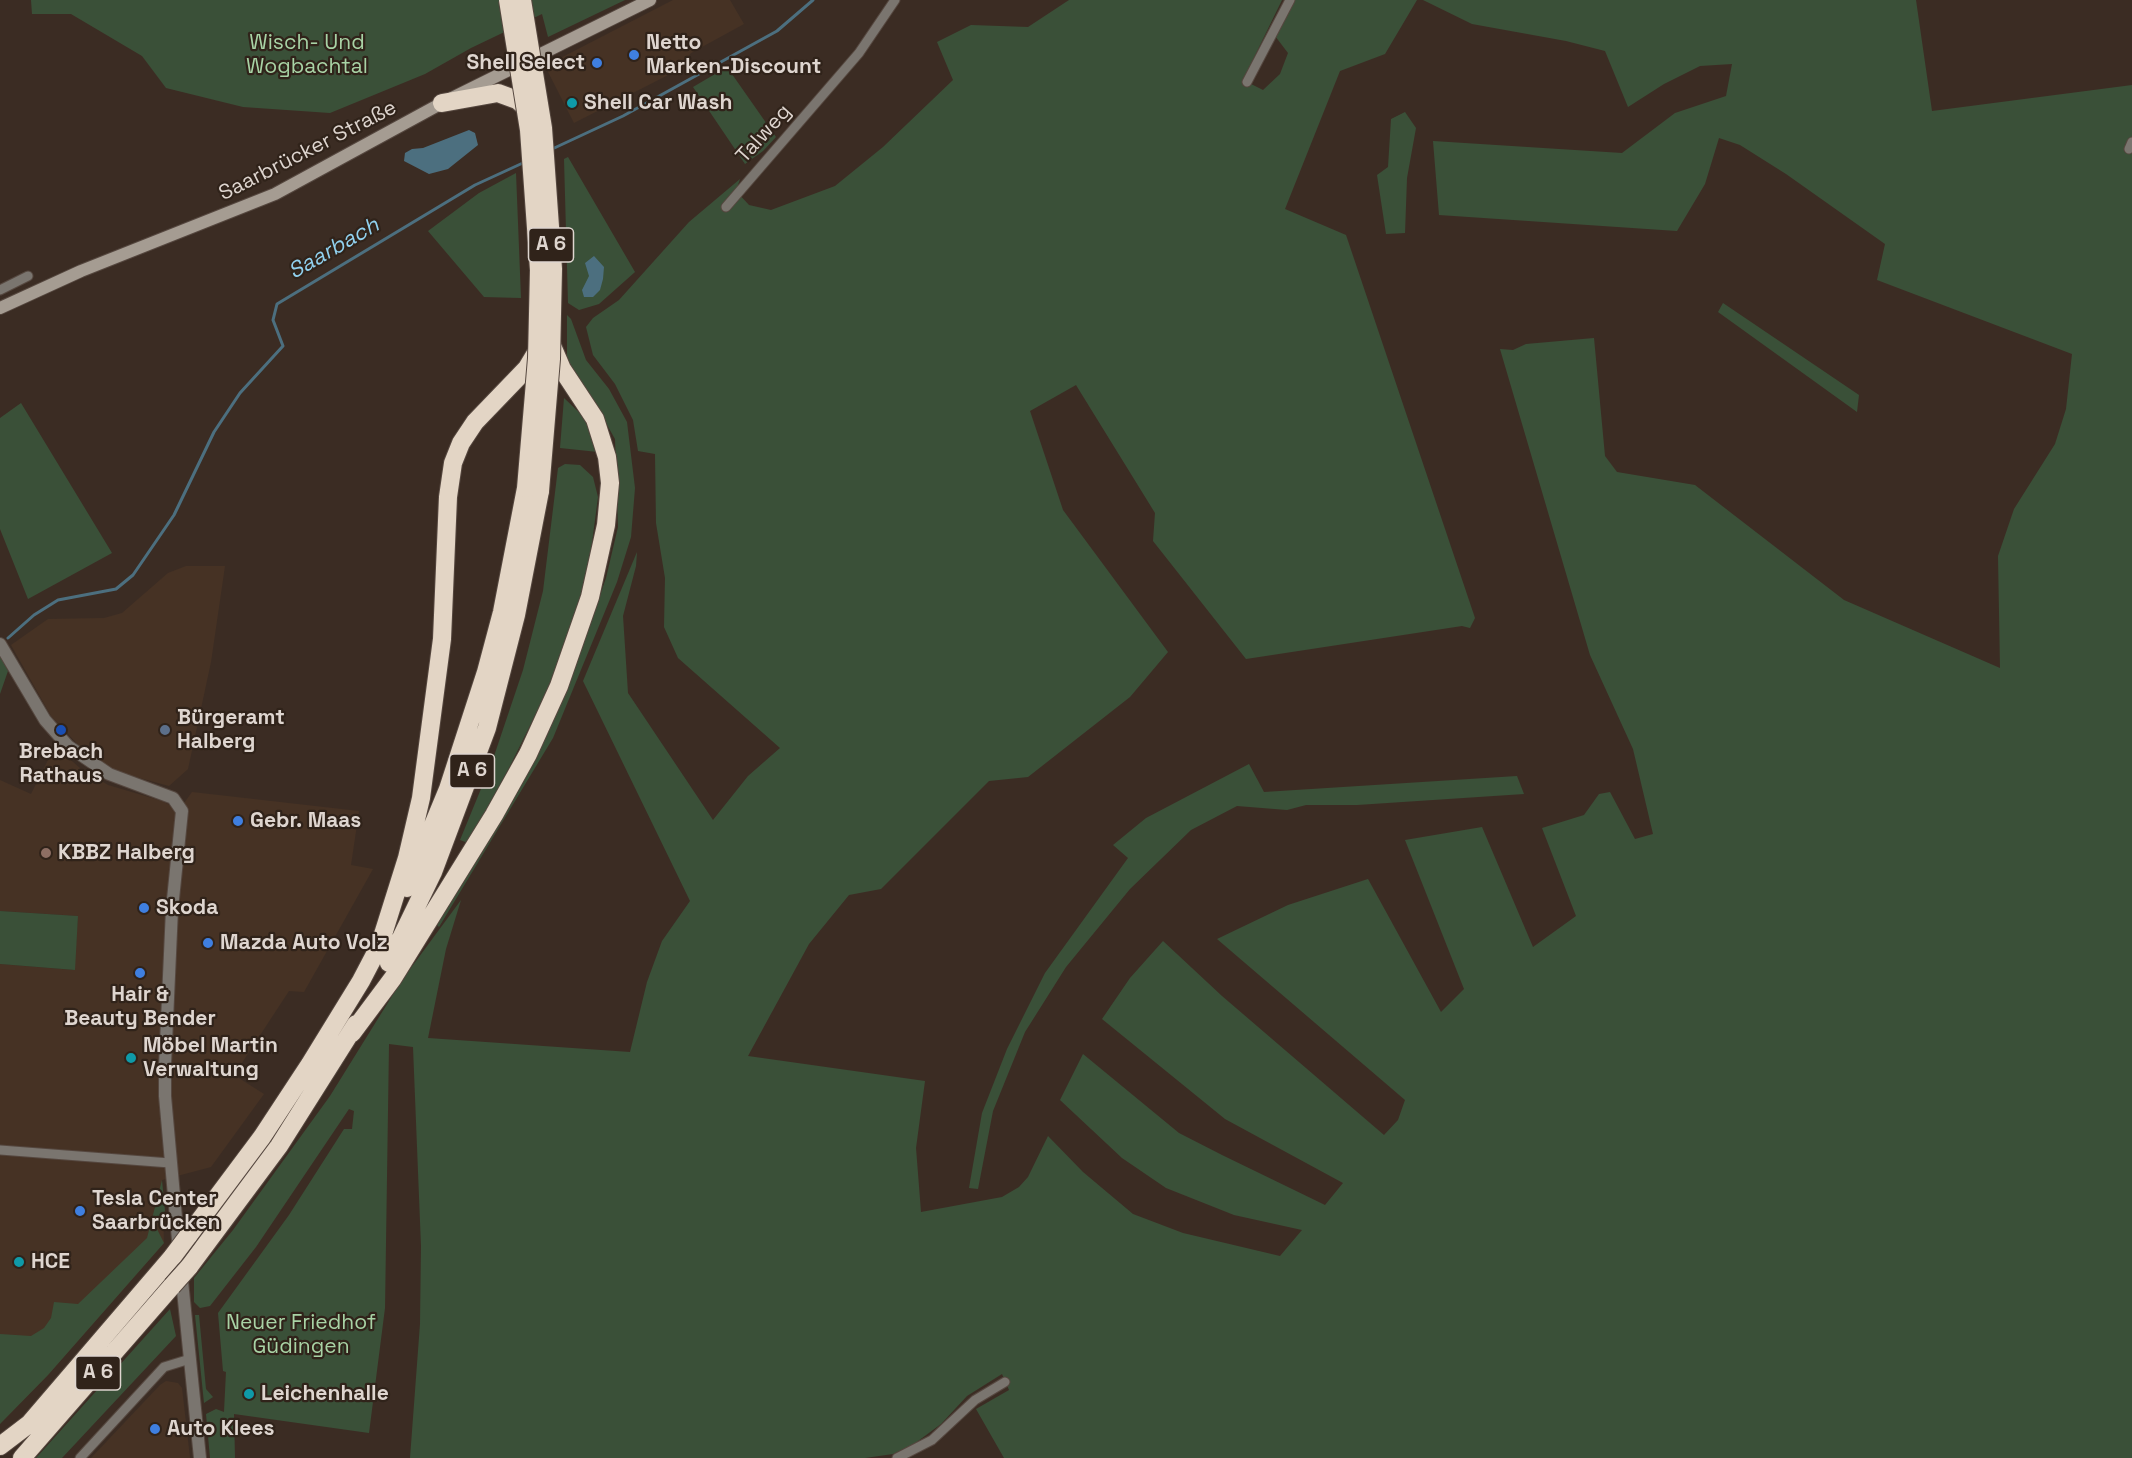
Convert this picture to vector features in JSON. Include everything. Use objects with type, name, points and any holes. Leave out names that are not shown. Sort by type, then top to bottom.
[{"type":"highway","name":"A 6","points":[[0,1446],[29,1424],[173,1256],[262,1137],[310,1064],[379,947],[418,866],[471,723],[533,490],[539,270],[529,130],[508,0]]},
{"type":"highway","name":"A 6","points":[[22,1458],[189,1267],[279,1146],[351,1034],[415,912],[468,783],[503,671],[533,490],[551,359],[553,269],[543,128],[522,0]]},
{"type":"highway","name":"A 6","points":[[379,947],[407,858],[421,798],[442,639],[449,480],[461,443],[475,422],[535,359],[544,325],[535,118],[528,60]]},
{"type":"highway","points":[[442,103],[498,93],[517,100],[535,118]]},
{"type":"highway","points":[[351,1034],[393,978],[494,815],[528,754],[559,686],[590,597],[606,525],[610,483],[608,457],[602,436],[587,405],[557,360],[544,325]]},
{"type":"highway","name":"A 6","points":[[493,403],[519,387],[539,384],[556,386],[587,405]]},
{"type":"highway","points":[[0,1455],[29,1424]]},
{"type":"main road","name":"Saarbrücker Straße","points":[[0,308],[26,295],[245,209],[442,103],[650,0]]},
{"type":"street","name":"Talweg","points":[[726,207],[859,53],[895,0]]},
{"type":"street","points":[[1247,82],[1290,0]]},
{"type":"street","points":[[0,290],[28,276]]},
{"type":"street","points":[[18,280],[26,295]]},
{"type":"street","points":[[0,644],[45,720],[68,746],[109,774],[167,795],[180,805],[183,817],[174,890],[165,1065],[170,1162],[200,1458]]},
{"type":"street","points":[[0,1150],[170,1162]]},
{"type":"street","points":[[80,1458],[164,1367],[190,1359]]},
{"type":"street","points":[[897,1458],[932,1440],[975,1400],[1005,1382]]},
{"type":"shaded area","points":[[673,0],[730,0],[744,24],[691,53],[678,70],[574,123],[545,66]]},
{"type":"shaded area","name":"Bürgeramt Halberg","points":[[186,566],[225,566],[211,662],[188,769],[169,786],[114,771],[84,751],[51,716],[11,645],[48,619],[104,618],[122,613],[168,573]]},
{"type":"shaded area","points":[[55,746],[81,769],[108,785],[162,801],[179,810],[192,792],[359,811],[351,865],[373,869],[304,992],[289,991],[234,1075],[264,1094],[211,1167],[162,1180],[164,1243],[48,1375],[0,1424],[0,964],[74,970],[78,916],[0,911],[0,780],[31,794]]},
{"type":"shaded area","points":[[166,1381],[178,1383],[182,1388],[190,1458],[91,1458],[160,1385]]},
{"type":"green space","name":"Wisch- Und Wogbachtal","points":[[31,0],[625,0],[548,37],[542,14],[471,48],[425,74],[330,113],[243,107],[166,88],[142,56],[71,14],[32,14]]},
{"type":"green space","name":"Neuer Friedhof Güdingen","points":[[1069,0],[1282,0],[1243,80],[1263,90],[1280,74],[1288,53],[1272,32],[1291,0],[1417,0],[1385,54],[1340,71],[1285,209],[1346,235],[1475,618],[1470,628],[1462,626],[1246,659],[1153,541],[1155,513],[1076,385],[1030,411],[1063,510],[1168,652],[1130,697],[1028,777],[989,781],[881,889],[849,895],[809,944],[748,1056],[925,1081],[916,1148],[921,1212],[1002,1197],[1019,1187],[1028,1177],[1048,1136],[1083,1172],[1133,1214],[1183,1233],[1280,1256],[1302,1230],[1234,1215],[1166,1188],[1122,1158],[1060,1100],[1083,1054],[1179,1133],[1222,1155],[1325,1205],[1343,1183],[1225,1119],[1102,1019],[1130,978],[1163,941],[1222,996],[1384,1135],[1398,1120],[1405,1100],[1217,939],[1288,905],[1368,879],[1441,1012],[1464,989],[1405,840],[1482,827],[1533,947],[1576,916],[1542,828],[1584,815],[1599,794],[1610,792],[1635,839],[1653,834],[1633,749],[1590,655],[1500,349],[1513,350],[1526,344],[1594,338],[1605,456],[1617,472],[1695,485],[1844,600],[2000,668],[1998,556],[2014,509],[2055,444],[2066,409],[2072,354],[1877,280],[1885,244],[1786,174],[1740,145],[1719,138],[1705,184],[1677,231],[1439,215],[1433,141],[1622,153],[1675,113],[1726,96],[1732,64],[1700,66],[1664,84],[1628,107],[1605,51],[1566,41],[1472,24],[1423,0],[1916,0],[1932,111],[2132,85],[2132,1458],[1004,1458],[976,1409],[1009,1390],[1002,1374],[967,1396],[941,1424],[914,1444],[893,1454],[865,1458],[410,1458],[420,1324],[421,1246],[413,1047],[389,1044],[385,1308],[369,1433],[234,1414],[235,1458],[210,1458],[206,1414],[216,1409],[224,1412],[226,1372],[223,1371],[218,1313],[289,1215],[344,1129],[352,1129],[354,1111],[349,1109],[256,1247],[210,1306],[200,1308],[194,1302],[194,1278],[233,1230],[330,1096],[402,980],[461,900],[446,949],[428,1038],[630,1052],[647,982],[662,941],[690,901],[583,681],[637,552],[636,566],[623,616],[628,693],[713,820],[748,776],[780,748],[678,658],[664,627],[665,578],[656,523],[655,454],[638,451],[633,420],[615,384],[593,355],[586,327],[593,318],[619,300],[689,222],[740,179],[736,191],[749,205],[771,210],[835,186],[883,147],[953,80],[937,42],[971,25],[1028,27]]},
{"type":"green space","points":[[727,67],[776,137],[763,151],[745,164],[693,87]]},
{"type":"green space","points":[[1405,112],[1416,128],[1407,178],[1405,233],[1386,234],[1377,175],[1388,167],[1391,119]]},
{"type":"green space","points":[[568,157],[635,272],[599,304],[579,310],[568,303],[564,159]]},
{"type":"green space","points":[[516,173],[521,298],[484,297],[428,231],[479,193]]},
{"type":"green space","points":[[1723,303],[1859,395],[1857,412],[1718,312]]},
{"type":"green space","points":[[567,315],[571,319],[586,360],[609,389],[627,422],[635,488],[631,537],[617,582],[553,738],[439,927],[435,923],[572,675],[606,578],[618,527],[615,439],[593,400],[567,366]]},
{"type":"green space","points":[[564,398],[584,417],[598,452],[560,448]]},
{"type":"green space","points":[[21,403],[112,553],[28,599],[0,529],[0,418]]},
{"type":"green space","points":[[565,464],[580,465],[593,477],[598,497],[587,581],[553,679],[510,766],[468,843],[460,840],[492,762],[523,670],[543,591],[558,468]]},
{"type":"green space","points":[[0,656],[8,671],[0,694]]},
{"type":"green space","points":[[1249,764],[1264,792],[1517,776],[1524,794],[1357,805],[1306,805],[1287,810],[1237,806],[1191,830],[1130,889],[1066,967],[1025,1032],[993,1111],[978,1189],[969,1188],[982,1113],[1007,1049],[1045,973],[1128,858],[1113,845],[1146,818]]},
{"type":"green space","points":[[0,911],[78,916],[75,970],[0,964]]},
{"type":"green space","points":[[162,1180],[165,1211],[154,1223],[164,1243],[48,1375],[0,1424],[0,1334],[31,1336],[44,1328],[51,1318],[54,1302],[78,1304],[147,1238]]},
{"type":"green space","points":[[170,1309],[176,1336],[62,1458],[36,1458]]},
{"type":"green space","points":[[195,1315],[199,1315],[206,1389],[213,1397],[204,1403]]},
{"type":"water","points":[[469,130],[475,133],[478,145],[448,169],[429,174],[404,161],[405,153],[412,149],[423,148]]},
{"type":"water","points":[[594,256],[604,267],[603,279],[600,290],[593,297],[584,297],[582,290],[589,276],[585,263]]},
{"type":"waterway","name":"Saarbach","points":[[550,150],[623,116],[777,31],[813,0]]},
{"type":"waterway","name":"Saarbach","points":[[8,638],[34,615],[58,600],[116,589],[133,575],[174,515],[214,432],[240,393],[283,346],[273,320],[277,304],[475,185],[525,162]]},
{"type":"place","name":"Netto Marken-Discount","points":[[634,55]]},
{"type":"place","name":"Shell Select","points":[[597,63]]},
{"type":"place","name":"Shell Car Wash","points":[[572,103]]},
{"type":"place","name":"Brebach Rathaus","points":[[61,730]]},
{"type":"place","name":"Bürgeramt Halberg","points":[[165,730]]},
{"type":"place","name":"Gebr. Maas","points":[[238,821]]},
{"type":"place","name":"KBBZ Halberg","points":[[46,853]]},
{"type":"place","name":"Skoda","points":[[144,908]]},
{"type":"place","name":"Mazda Auto Volz","points":[[208,943]]},
{"type":"place","name":"Hair & Beauty Bender","points":[[140,973]]},
{"type":"place","name":"Möbel Martin Verwaltung","points":[[131,1058]]},
{"type":"place","name":"Tesla Center Saarbrücken","points":[[80,1211]]},
{"type":"place","name":"HCE","points":[[19,1262]]},
{"type":"place","name":"Leichenhalle","points":[[249,1394]]},
{"type":"place","name":"Auto Klees","points":[[155,1429]]}]
